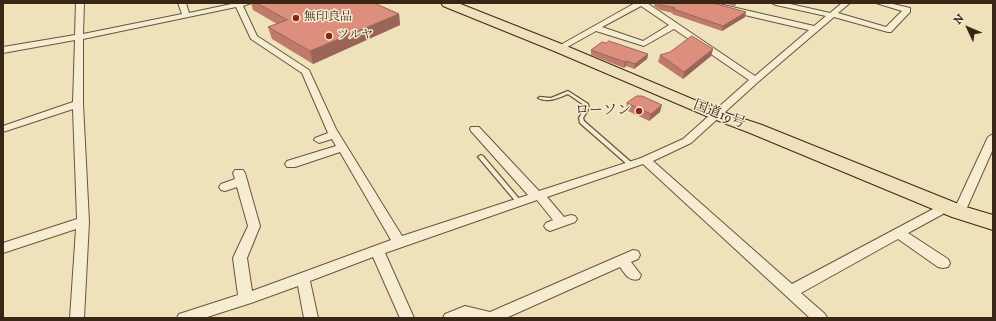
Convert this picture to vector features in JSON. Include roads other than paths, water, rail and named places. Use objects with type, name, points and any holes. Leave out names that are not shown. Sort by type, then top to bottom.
[{"type":"highway","name":"国道19号","points":[[447,3],[559,48],[717,115],[756,129],[951,209],[993,223]]},
{"type":"street","points":[[77,318],[83,222],[78,104],[80,3]]},
{"type":"street","points":[[182,3],[186,14]]},
{"type":"street","points":[[559,48],[641,3],[755,80]]},
{"type":"street","points":[[711,3],[709,4],[733,6],[816,29]]},
{"type":"street","points":[[776,3],[832,15],[888,30],[907,10],[880,3]]},
{"type":"street","points":[[184,318],[246,300],[399,242],[645,160],[687,141],[755,80],[846,3]]},
{"type":"street","points":[[3,50],[80,37],[186,14],[243,4],[254,37],[306,72],[334,134],[399,242]]},
{"type":"street","points":[[596,28],[644,44],[674,25]]},
{"type":"street","points":[[3,129],[78,104]]},
{"type":"street","points":[[475,129],[538,195],[561,222]]},
{"type":"street","points":[[319,140],[334,134]]},
{"type":"street","points":[[790,292],[939,211],[951,209],[993,137]]},
{"type":"street","points":[[291,164],[342,148]]},
{"type":"street","points":[[645,160],[820,318]]},
{"type":"street","points":[[225,187],[240,177],[254,226],[240,258],[246,300]]},
{"type":"street","points":[[3,248],[83,222]]},
{"type":"street","points":[[898,233],[943,263]]},
{"type":"street","points":[[377,250],[407,318]]},
{"type":"street","points":[[450,318],[464,312],[490,318],[628,258],[634,274]]},
{"type":"street","points":[[303,278],[311,318]]},
{"type":"lane","points":[[540,98],[552,99],[568,92],[586,104],[587,108],[581,118],[582,122],[630,164]]},
{"type":"lane","points":[[481,157],[520,202]]},
{"type":"place","name":"無印良品","points":[[296,18]]},
{"type":"place","name":"ツルヤ","points":[[329,36]]},
{"type":"place","name":"ローソン","points":[[639,111]]}]
